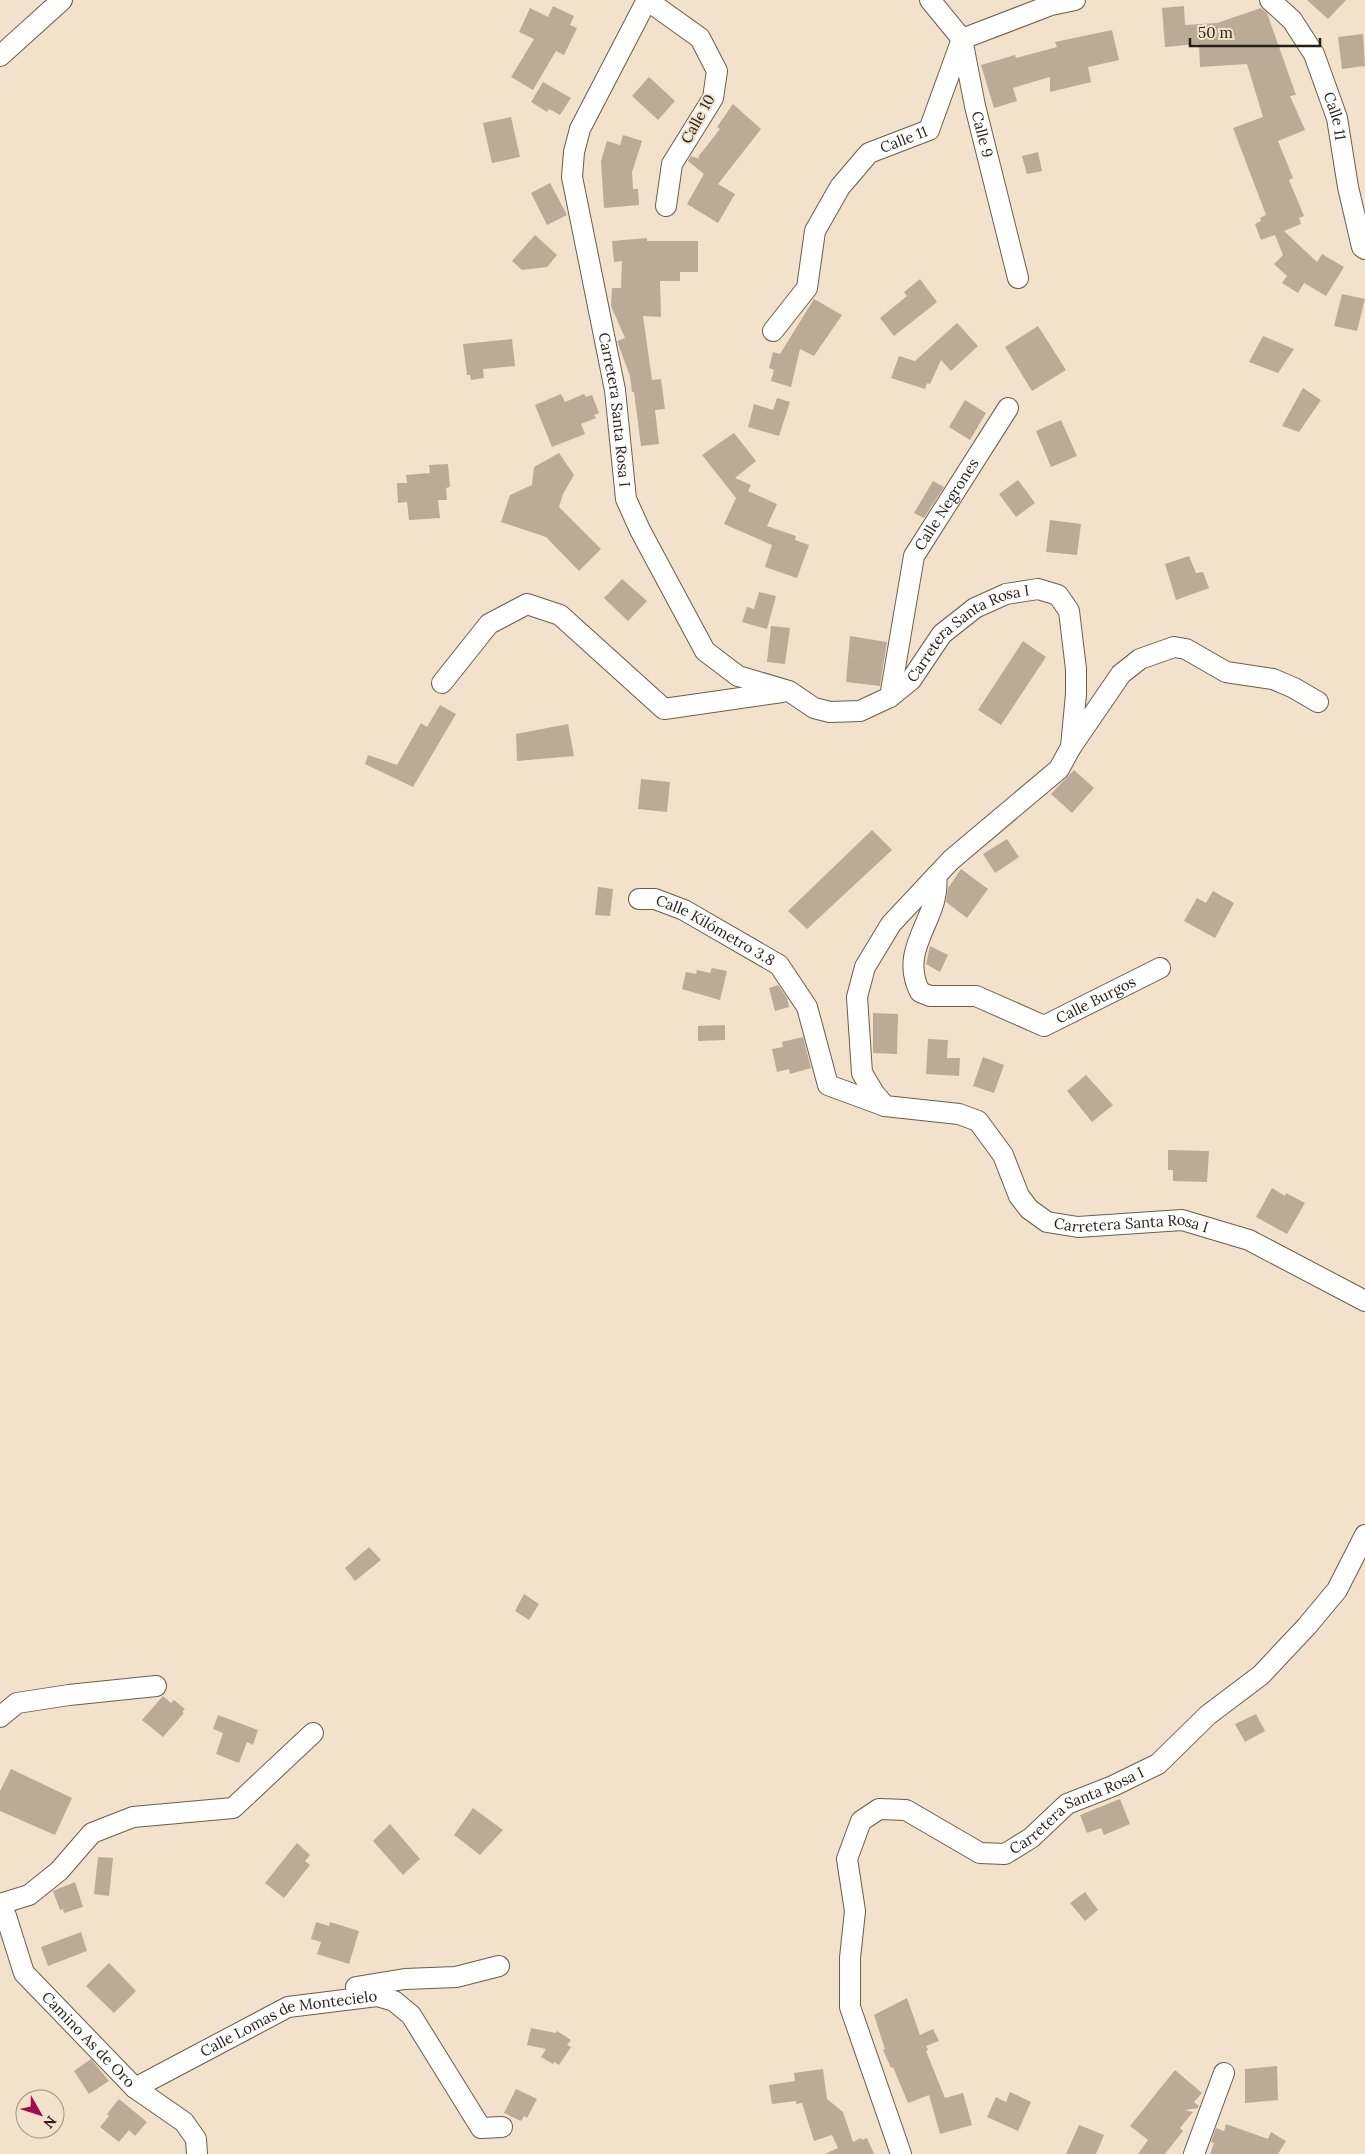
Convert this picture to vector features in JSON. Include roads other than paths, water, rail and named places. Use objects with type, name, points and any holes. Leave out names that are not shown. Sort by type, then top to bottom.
[{"type":"street","points":[[0,56],[62,0]]},
{"type":"street","name":"Calle 10","points":[[647,0],[700,38],[717,71],[713,98],[672,164],[666,206]]},
{"type":"street","name":"Carretera Santa Rosa I","points":[[647,0],[580,129],[574,152],[572,177],[615,390],[626,499],[640,530],[705,651],[738,676],[789,691],[814,708],[830,712],[860,711],[890,697],[911,680],[942,634],[975,608],[1006,594],[1038,589],[1058,595],[1069,611],[1076,669],[1076,694],[1071,747],[1059,769],[951,860],[891,924],[865,967],[857,997],[862,1073],[874,1093],[885,1106],[959,1114],[978,1122],[1003,1154],[1019,1196],[1029,1209],[1047,1222],[1078,1227],[1182,1220],[1249,1240],[1365,1301]]},
{"type":"street","name":"Calle 9","points":[[930,0],[962,39],[975,106],[1018,278]]},
{"type":"street","points":[[962,39],[1051,5],[1075,0]]},
{"type":"street","name":"Calle 11","points":[[1270,0],[1292,20],[1314,54],[1337,118],[1348,187],[1362,247],[1365,249]]},
{"type":"street","name":"Calle 11","points":[[772,331],[807,288],[815,230],[840,187],[869,154],[929,130],[962,39]]},
{"type":"street","name":"Calle Negrones","points":[[890,697],[914,556],[1008,408]]},
{"type":"street","points":[[442,683],[489,624],[527,604],[560,615],[664,709],[789,691]]},
{"type":"street","points":[[1071,747],[1121,674],[1140,659],[1174,647],[1186,649],[1226,672],[1274,679],[1318,702]]},
{"type":"street","name":"Calle Burgos","points":[[936,876],[935,898],[914,953],[913,979],[920,992],[930,996],[976,996],[1044,1026],[1160,968]]},
{"type":"street","name":"Calle Kilómetro 3.8","points":[[639,899],[655,899],[684,910],[779,964],[807,1007],[828,1085],[885,1106]]},
{"type":"street","name":"Carretera Santa Rosa I","points":[[900,2154],[850,2007],[850,1958],[855,1911],[848,1859],[861,1821],[879,1809],[906,1810],[980,1853],[1005,1854],[1031,1838],[1067,1804],[1113,1786],[1158,1764],[1208,1715],[1260,1674],[1307,1626],[1337,1590],[1365,1535]]},
{"type":"street","points":[[0,1717],[17,1703],[69,1695],[156,1686]]},
{"type":"street","points":[[0,1905],[30,1896],[59,1871],[92,1833],[133,1816],[234,1808],[313,1733]]},
{"type":"street","name":"Camino As de Oro","points":[[0,1905],[6,1916],[24,1973],[135,2088],[184,2122],[196,2139],[197,2154]]},
{"type":"street","points":[[333,2002],[340,1990],[348,1988],[405,1979],[456,1977],[500,1966]]},
{"type":"street","name":"Calle Lomas de Montecielo","points":[[135,2088],[288,2007],[377,1996],[394,2001],[411,2014],[481,2128],[502,2127]]},
{"type":"street","points":[[1194,2154],[1224,2073]]}]
